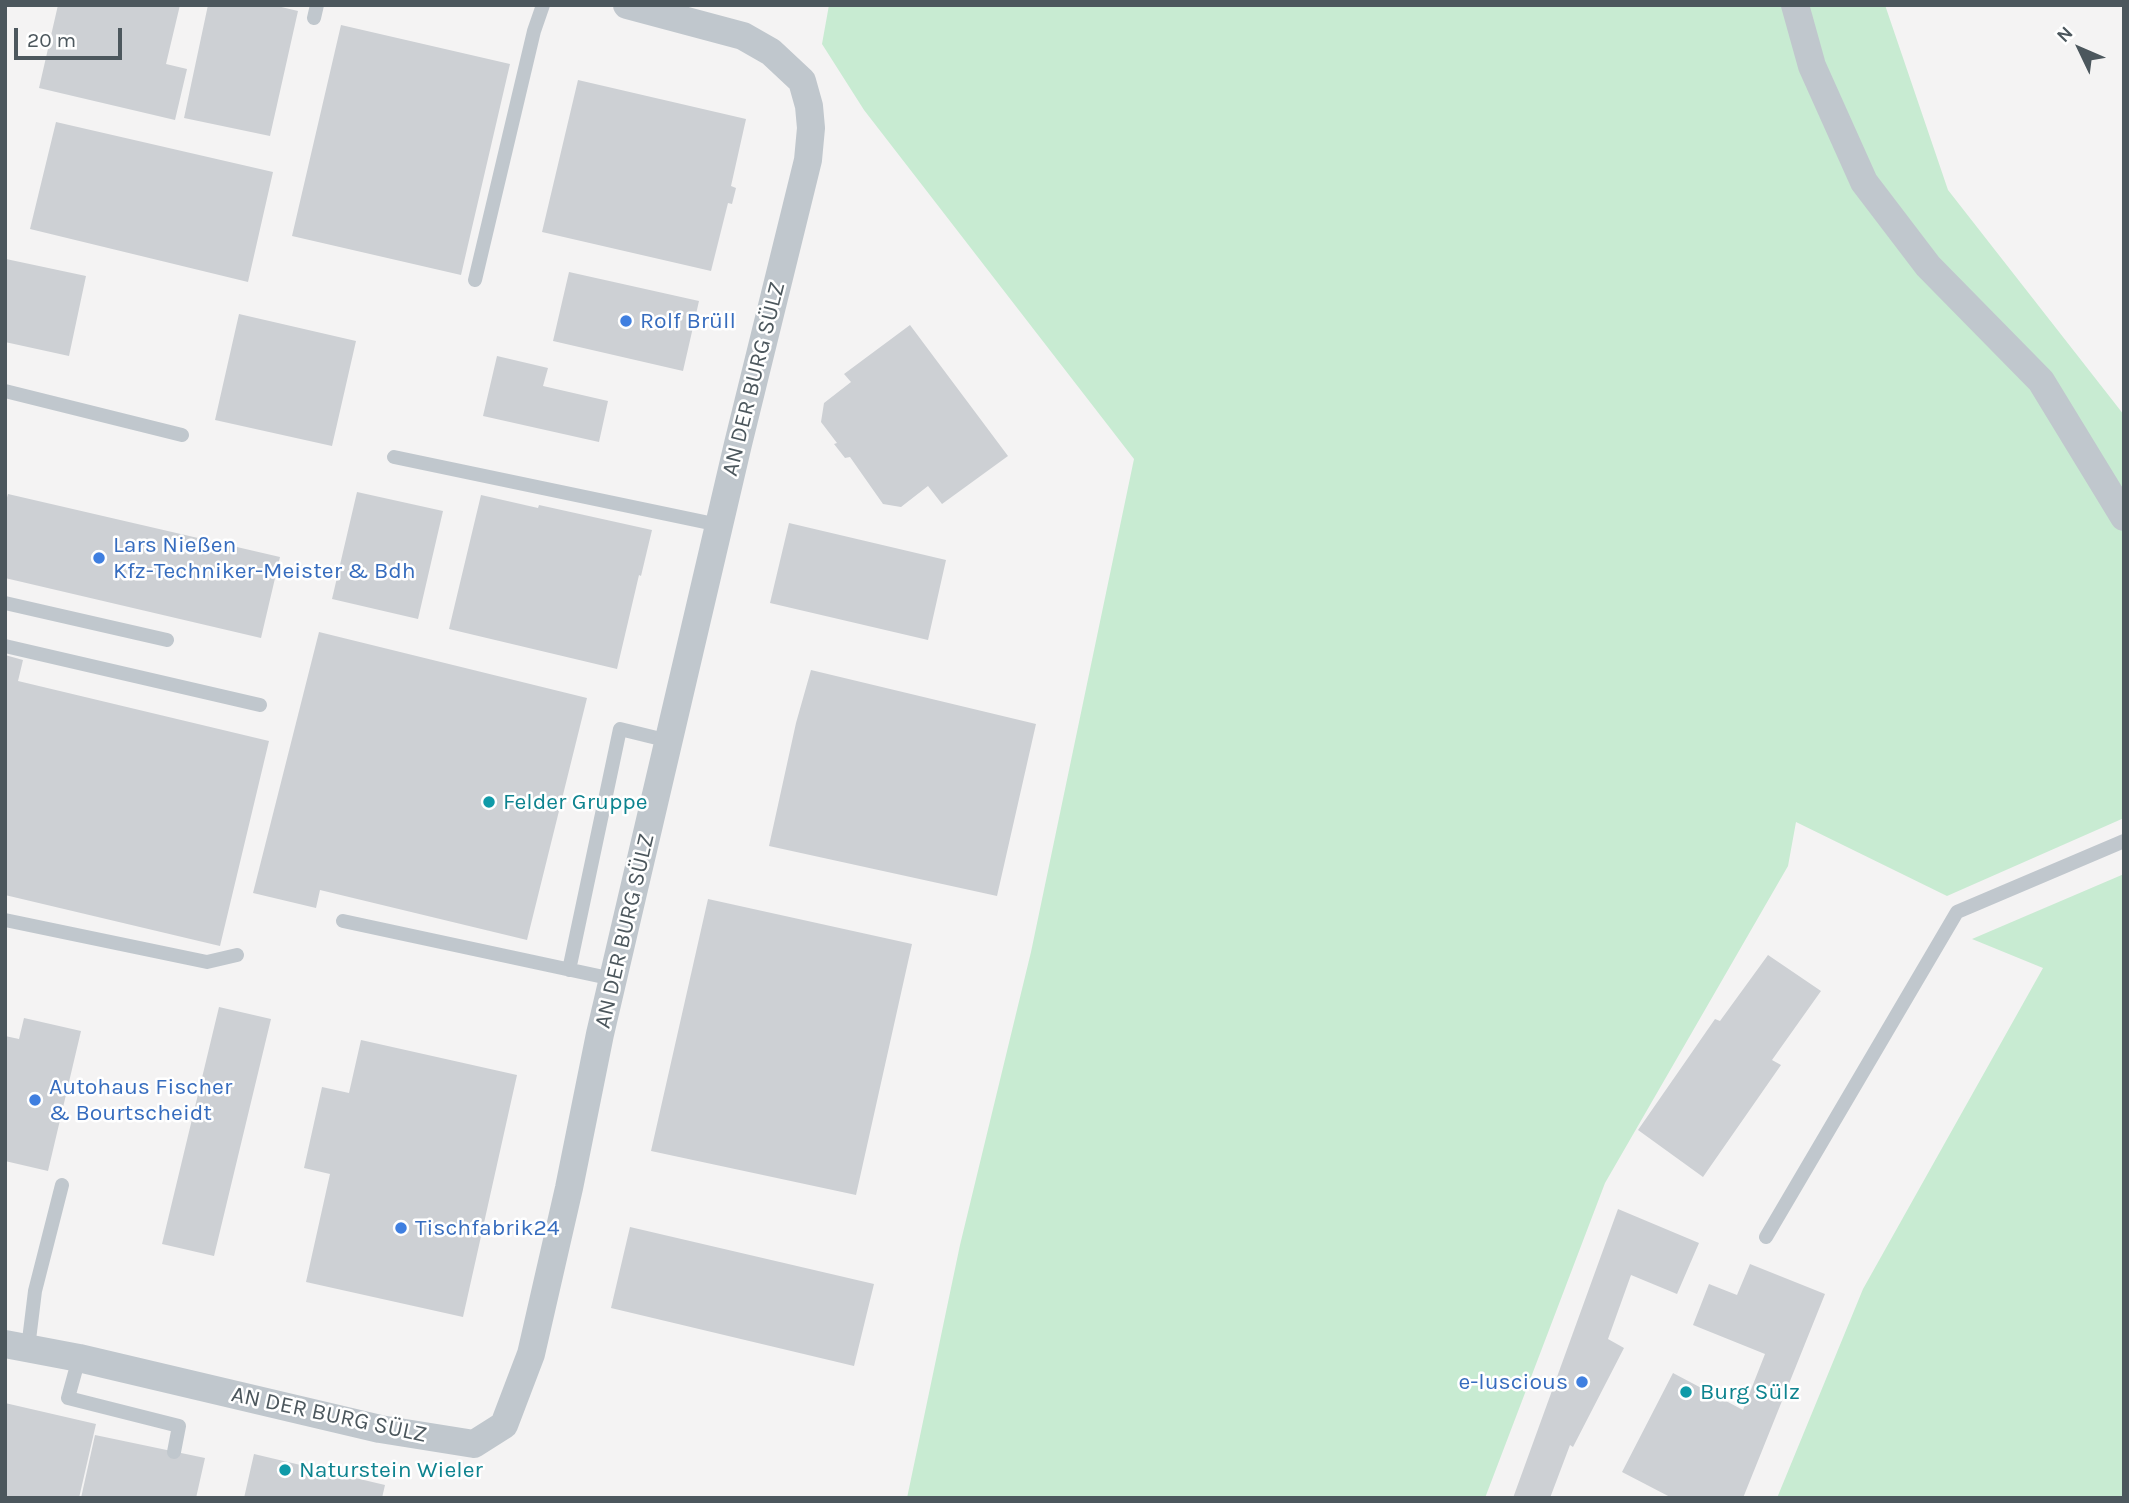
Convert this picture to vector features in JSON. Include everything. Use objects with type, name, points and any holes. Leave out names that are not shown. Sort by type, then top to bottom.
[{"type":"street","name":"AN DER BURG SÜLZ","points":[[16,1346],[79,1358],[393,1432],[474,1444],[505,1425],[531,1354],[613,979],[807,160],[811,128],[809,106],[802,81],[771,52],[743,36],[627,5]]},
{"type":"street","points":[[1796,5],[1812,66],[1864,182],[1928,267],[2041,381],[2124,517]]},
{"type":"lane","points":[[475,280],[534,31],[543,5]]},
{"type":"lane","points":[[5,391],[182,435]]},
{"type":"lane","points":[[394,457],[719,525]]},
{"type":"lane","points":[[5,603],[167,640]]},
{"type":"lane","points":[[5,646],[260,705]]},
{"type":"lane","points":[[569,970],[620,729],[668,741]]},
{"type":"lane","points":[[1766,1237],[1957,912],[2124,841]]},
{"type":"lane","points":[[5,920],[207,962],[237,955]]},
{"type":"lane","points":[[344,921],[613,979]]},
{"type":"lane","points":[[16,1346],[35,1290],[62,1185]]},
{"type":"lane","points":[[79,1358],[68,1398],[179,1426],[174,1452]]},
{"type":"green space","points":[[829,5],[1885,5],[1948,190],[2124,415],[2124,818],[1947,896],[1796,822],[1788,866],[1605,1183],[1485,1498],[907,1498],[960,1245],[1031,952],[1134,459],[864,110],[822,44]]},
{"type":"green space","points":[[2124,874],[2124,1498],[1777,1498],[1863,1289],[2043,968],[1972,939]]},
{"type":"building","points":[[58,5],[180,5],[166,64],[187,69],[175,120],[39,88]]},
{"type":"building","points":[[208,5],[273,5],[298,11],[270,136],[184,118]]},
{"type":"building","points":[[341,25],[510,64],[461,275],[292,236]]},
{"type":"building","points":[[578,80],[746,119],[731,186],[736,188],[732,204],[728,203],[711,271],[542,232]]},
{"type":"building","points":[[56,122],[273,172],[248,282],[30,229]]},
{"type":"building","points":[[6,259],[86,276],[69,356],[5,342]]},
{"type":"building","name":"Rolf Brüll","points":[[569,272],[699,301],[683,371],[553,341]]},
{"type":"building","points":[[239,314],[356,341],[332,446],[215,420]]},
{"type":"building","points":[[910,325],[1008,456],[942,504],[928,486],[901,507],[883,504],[850,457],[845,458],[834,444],[837,443],[821,422],[824,403],[851,382],[844,374]]},
{"type":"building","points":[[497,356],[548,368],[543,386],[608,401],[599,442],[483,416]]},
{"type":"building","points":[[357,492],[443,511],[418,619],[332,599]]},
{"type":"building","name":"Lars Nießen Kfz-Techniker-Meister & Bdh","points":[[8,494],[280,557],[261,638],[5,578],[5,505]]},
{"type":"building","points":[[481,495],[652,530],[617,669],[449,629]]},
{"type":"building","points":[[789,523],[946,560],[928,640],[770,603]]},
{"type":"building","points":[[319,632],[587,698],[527,940],[320,890],[316,908],[253,893]]},
{"type":"building","points":[[5,655],[23,660],[18,681],[269,741],[220,946],[5,895]]},
{"type":"building","points":[[811,670],[1036,724],[997,896],[769,846],[796,723]]},
{"type":"building","points":[[708,899],[912,944],[856,1195],[651,1151]]},
{"type":"building","points":[[1768,955],[1821,991],[1772,1060],[1781,1065],[1703,1177],[1638,1130],[1715,1019],[1720,1021]]},
{"type":"building","points":[[219,1007],[271,1019],[214,1256],[162,1244]]},
{"type":"building","name":"Autohaus Fischer & Bourtscheidt","points":[[24,1018],[81,1031],[48,1171],[5,1161],[5,1036],[19,1039]]},
{"type":"building","name":"Tischfabrik24","points":[[361,1040],[517,1075],[463,1317],[306,1282],[330,1174],[304,1168],[322,1087],[349,1093]]},
{"type":"building","points":[[1618,1209],[1699,1243],[1677,1294],[1631,1275],[1608,1339],[1624,1348],[1573,1447],[1570,1445],[1550,1498],[1513,1498]]},
{"type":"building","points":[[630,1227],[874,1284],[854,1366],[611,1308]]},
{"type":"building","name":"Burg Sülz","points":[[1750,1264],[1825,1294],[1743,1498],[1672,1498],[1622,1472],[1673,1373],[1743,1410],[1765,1354],[1693,1325],[1709,1284],[1737,1295]]},
{"type":"building","points":[[5,1403],[96,1424],[79,1498],[5,1498]]},
{"type":"building","points":[[95,1435],[205,1458],[196,1498],[81,1498]]},
{"type":"building","name":"Naturstein Wieler","points":[[254,1454],[385,1485],[382,1498],[244,1498]]},
{"type":"place","name":"Rolf Brüll","points":[[626,321]]},
{"type":"place","name":"Lars Nießen Kfz-Techniker-Meister & Bdh","points":[[99,558]]},
{"type":"place","name":"Felder Gruppe","points":[[489,802]]},
{"type":"place","name":"Autohaus Fischer & Bourtscheidt","points":[[35,1100]]},
{"type":"place","name":"Tischfabrik24","points":[[401,1228]]},
{"type":"place","name":"e-luscious","points":[[1582,1382]]},
{"type":"place","name":"Burg Sülz","points":[[1686,1392]]},
{"type":"place","name":"Naturstein Wieler","points":[[285,1470]]}]
